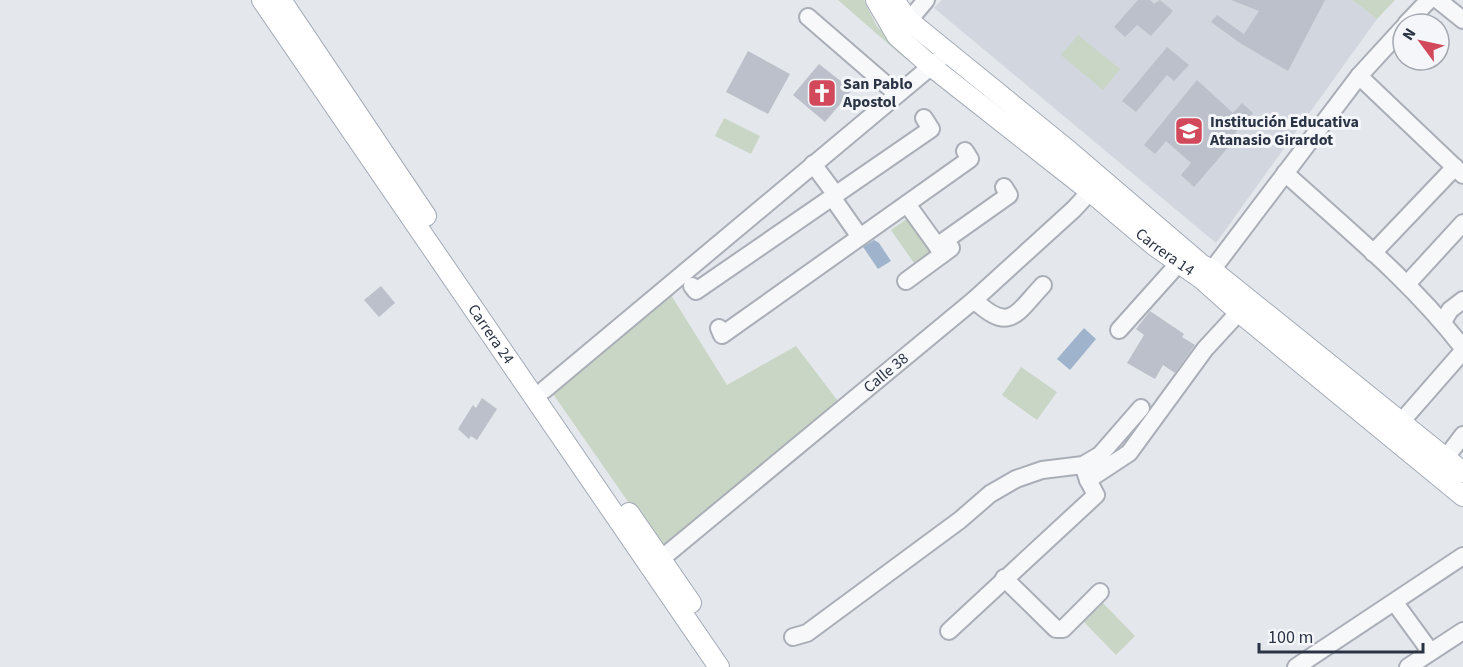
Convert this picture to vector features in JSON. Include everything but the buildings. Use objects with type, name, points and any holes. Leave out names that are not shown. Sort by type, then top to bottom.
[{"type":"main road","name":"Carrera 24","points":[[262,0],[539,394],[661,558],[734,667]]},
{"type":"main road","name":"Carrera 24","points":[[280,0],[719,667]]},
{"type":"main road","name":"Carrera 14","points":[[876,0],[902,28],[931,66],[1063,157]]},
{"type":"main road","name":"Carrera 14","points":[[894,0],[902,28],[947,53],[1097,185],[1155,246],[1184,257],[1401,422],[1463,496]]},
{"type":"main road","name":"Carrera 14","points":[[1207,275],[1239,312],[1440,466],[1463,472]]},
{"type":"street","points":[[902,28],[926,0]]},
{"type":"street","points":[[1418,12],[1429,0]]},
{"type":"street","points":[[1438,0],[1463,20]]},
{"type":"street","points":[[808,16],[897,94]]},
{"type":"street","points":[[1207,275],[1359,76],[1391,41]]},
{"type":"street","points":[[539,394],[947,53]]},
{"type":"street","points":[[1359,76],[1459,171],[1373,253]]},
{"type":"street","points":[[692,286],[696,291],[931,129],[924,118]]},
{"type":"street","points":[[719,328],[722,334],[970,159],[965,152]]},
{"type":"street","points":[[811,167],[860,237]]},
{"type":"street","points":[[1285,173],[1407,284],[1443,322],[1463,350],[1401,422]]},
{"type":"street","name":"Calle 38","points":[[661,558],[974,300],[1097,185]]},
{"type":"street","points":[[906,281],[1009,195],[1004,187]]},
{"type":"street","points":[[907,204],[944,249]]},
{"type":"street","points":[[1407,284],[1463,223]]},
{"type":"street","points":[[1119,330],[1184,257]]},
{"type":"street","points":[[974,300],[991,314],[1008,319],[1017,313],[1043,285]]},
{"type":"street","points":[[1443,322],[1450,310],[1463,300]]},
{"type":"street","points":[[794,637],[807,633],[960,520],[990,494],[1016,479],[1042,470],[1085,473],[1129,453],[1205,349],[1239,312]]},
{"type":"street","points":[[1085,473],[1141,408]]},
{"type":"street","points":[[1440,466],[1463,435]]},
{"type":"street","points":[[949,630],[1096,495],[1085,473]]},
{"type":"street","points":[[1296,667],[1463,556]]},
{"type":"street","points":[[1004,578],[1056,629],[1064,629],[1100,592]]},
{"type":"street","points":[[1395,603],[1430,651]]},
{"type":"street","points":[[1408,667],[1463,631]]},
{"type":"shaded area","name":"Institución Educativa Atanasio Girardot","points":[[942,0],[1352,0],[1377,19],[1216,243],[934,8]]},
{"type":"green space","points":[[838,0],[864,0],[876,25],[909,62]]},
{"type":"green space","points":[[1352,0],[1395,0],[1377,19]]},
{"type":"green space","points":[[1078,35],[1120,69],[1103,90],[1061,55]]},
{"type":"green space","points":[[724,118],[760,136],[751,154],[715,136]]},
{"type":"green space","points":[[908,218],[931,251],[914,263],[891,230]]},
{"type":"green space","points":[[671,295],[727,385],[796,346],[841,405],[663,552],[551,391]]},
{"type":"green space","points":[[1021,367],[1057,392],[1037,420],[1002,395]]},
{"type":"green space","points":[[1102,602],[1135,636],[1116,655],[1083,621]]},
{"type":"water","points":[[874,240],[879,243],[891,261],[878,269],[863,247]]},
{"type":"water","points":[[1084,328],[1096,339],[1070,370],[1057,359]]},
{"type":"place","name":"San Pablo Apostol","points":[[822,93]]},
{"type":"place","name":"Institución Educativa Atanasio Girardot","points":[[1189,131]]}]
